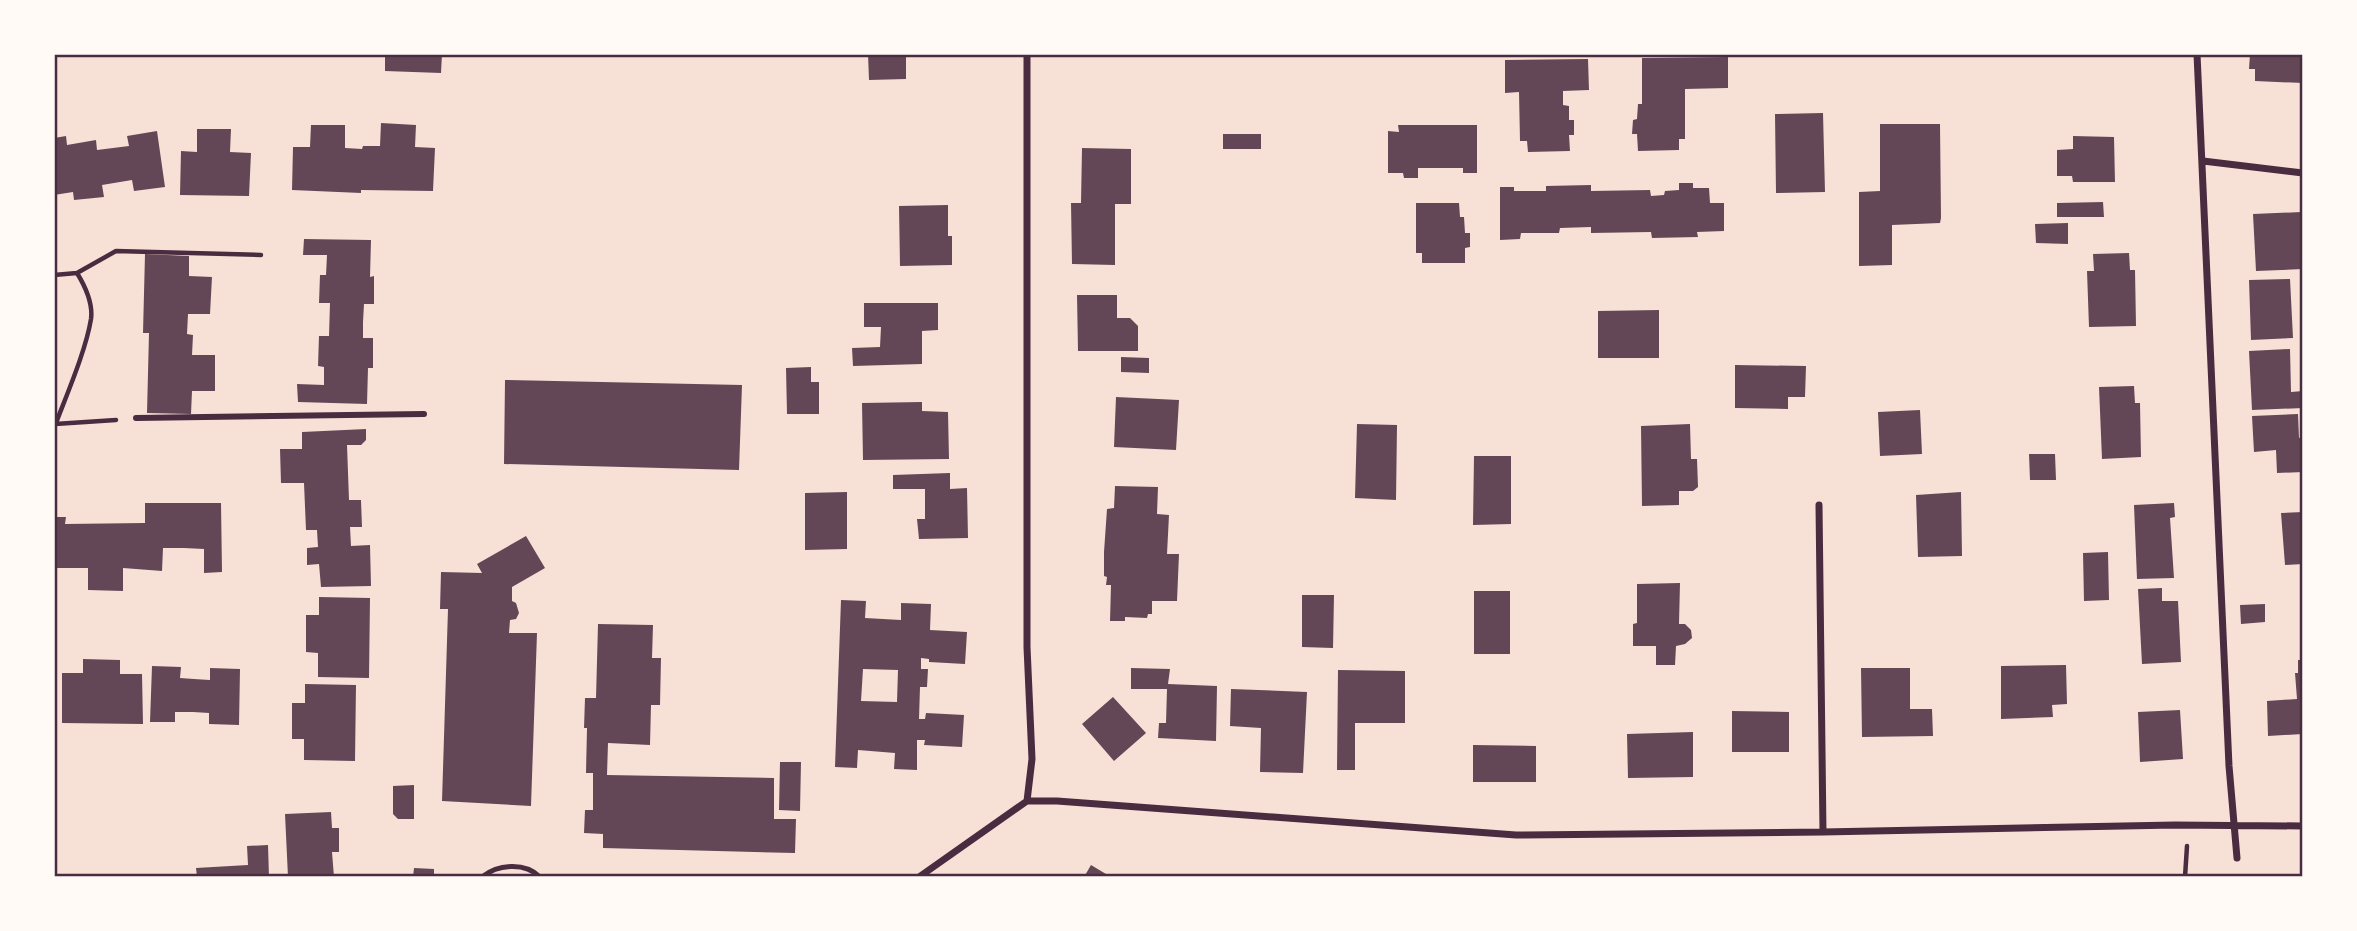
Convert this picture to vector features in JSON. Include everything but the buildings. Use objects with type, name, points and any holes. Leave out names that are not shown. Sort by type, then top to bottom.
[{"type":"street","points":[[1027,54],[1027,647],[1032,759],[1027,801]]},
{"type":"street","points":[[2197,54],[2229,766],[2237,858]]},
{"type":"street","points":[[2203,161],[2303,173]]},
{"type":"street","points":[[136,418],[424,414]]},
{"type":"street","points":[[1819,505],[1823,832]]},
{"type":"street","points":[[919,877],[1027,801],[1057,800],[1516,835],[2234,824],[2303,826]]},
{"type":"lane","points":[[482,877],[494,869],[522,867],[534,871],[540,877]]},
{"type":"path","points":[[54,275],[77,273],[116,251],[261,255]]},
{"type":"path","points":[[77,273],[86,287],[91,318],[55,424],[136,418]]},
{"type":"path","points":[[2185,877],[2187,840]]}]
